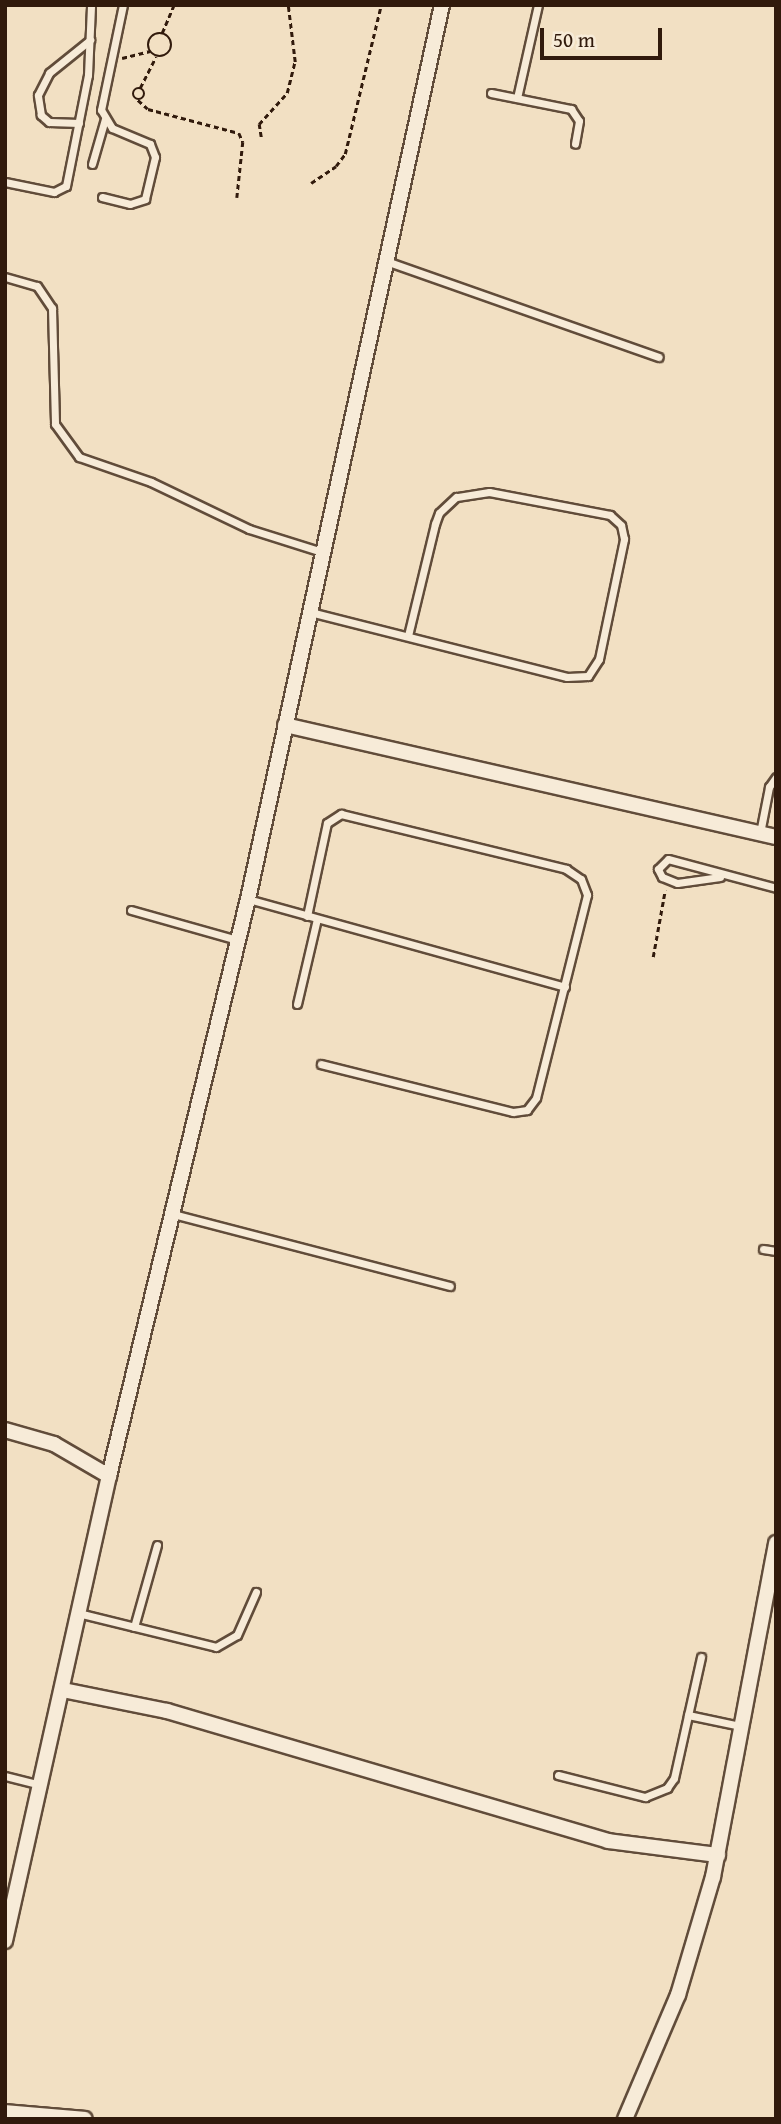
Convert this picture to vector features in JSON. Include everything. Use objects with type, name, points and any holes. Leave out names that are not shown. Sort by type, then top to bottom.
[{"type":"street","points":[[5,1941],[42,1785],[108,1476],[248,899],[442,5]]},
{"type":"street","points":[[285,725],[776,837]]},
{"type":"street","points":[[5,1430],[64,1448],[108,1476]]},
{"type":"street","points":[[625,2119],[678,1995],[718,1855],[776,1543]]},
{"type":"street","points":[[63,1690],[167,1712],[608,1841],[718,1855]]},
{"type":"street","points":[[5,2112],[85,2119]]},
{"type":"lane","points":[[5,182],[63,190],[79,123],[90,40],[91,5]]},
{"type":"lane","points":[[92,164],[105,120],[101,99],[123,5]]},
{"type":"lane","points":[[517,98],[538,5]]},
{"type":"lane","points":[[79,123],[49,122],[37,105],[38,95],[49,73],[90,40]]},
{"type":"lane","points":[[491,93],[571,109],[579,121],[575,144]]},
{"type":"lane","points":[[102,197],[135,204],[145,199],[156,152],[150,144],[121,134],[105,120]]},
{"type":"lane","points":[[385,260],[659,357]]},
{"type":"lane","points":[[5,277],[37,286],[52,308],[55,424],[79,457],[162,487],[249,529],[322,552]]},
{"type":"lane","points":[[309,612],[567,677],[588,676],[599,659],[624,540],[621,525],[610,515],[489,492],[456,497],[439,513],[435,524],[408,636]]},
{"type":"lane","points":[[760,834],[769,788],[776,777]]},
{"type":"lane","points":[[307,916],[327,823],[341,814],[566,869],[581,878],[587,895],[536,1098],[520,1112],[321,1064]]},
{"type":"lane","points":[[720,877],[688,884],[667,880],[658,869],[668,859],[720,877],[776,888]]},
{"type":"lane","points":[[248,899],[565,986]]},
{"type":"lane","points":[[131,910],[238,940]]},
{"type":"lane","points":[[297,1004],[317,919]]},
{"type":"lane","points":[[173,1214],[450,1286]]},
{"type":"lane","points":[[763,1249],[776,1251]]},
{"type":"lane","points":[[134,1627],[157,1545]]},
{"type":"lane","points":[[78,1613],[216,1647],[228,1644],[237,1636],[256,1592]]},
{"type":"lane","points":[[558,1775],[633,1795],[657,1795],[674,1778],[701,1657]]},
{"type":"lane","points":[[688,1715],[740,1726]]},
{"type":"lane","points":[[5,1776],[42,1785]]},
{"type":"path","points":[[162,33],[174,5]]},
{"type":"path","points":[[261,137],[259,124],[287,93],[295,62],[288,5]]},
{"type":"path","points":[[311,183],[336,166],[345,153],[381,5]]},
{"type":"path","points":[[150,51],[152,36],[162,33],[170,38],[172,48],[166,56],[156,57]]},
{"type":"path","points":[[109,62],[150,51]]},
{"type":"path","points":[[150,51],[156,57]]},
{"type":"path","points":[[156,57],[140,88],[133,93],[148,108],[236,130],[243,142],[237,198]]},
{"type":"path","points":[[138,100],[145,95],[140,88]]},
{"type":"path","points":[[653,957],[667,880]]}]
